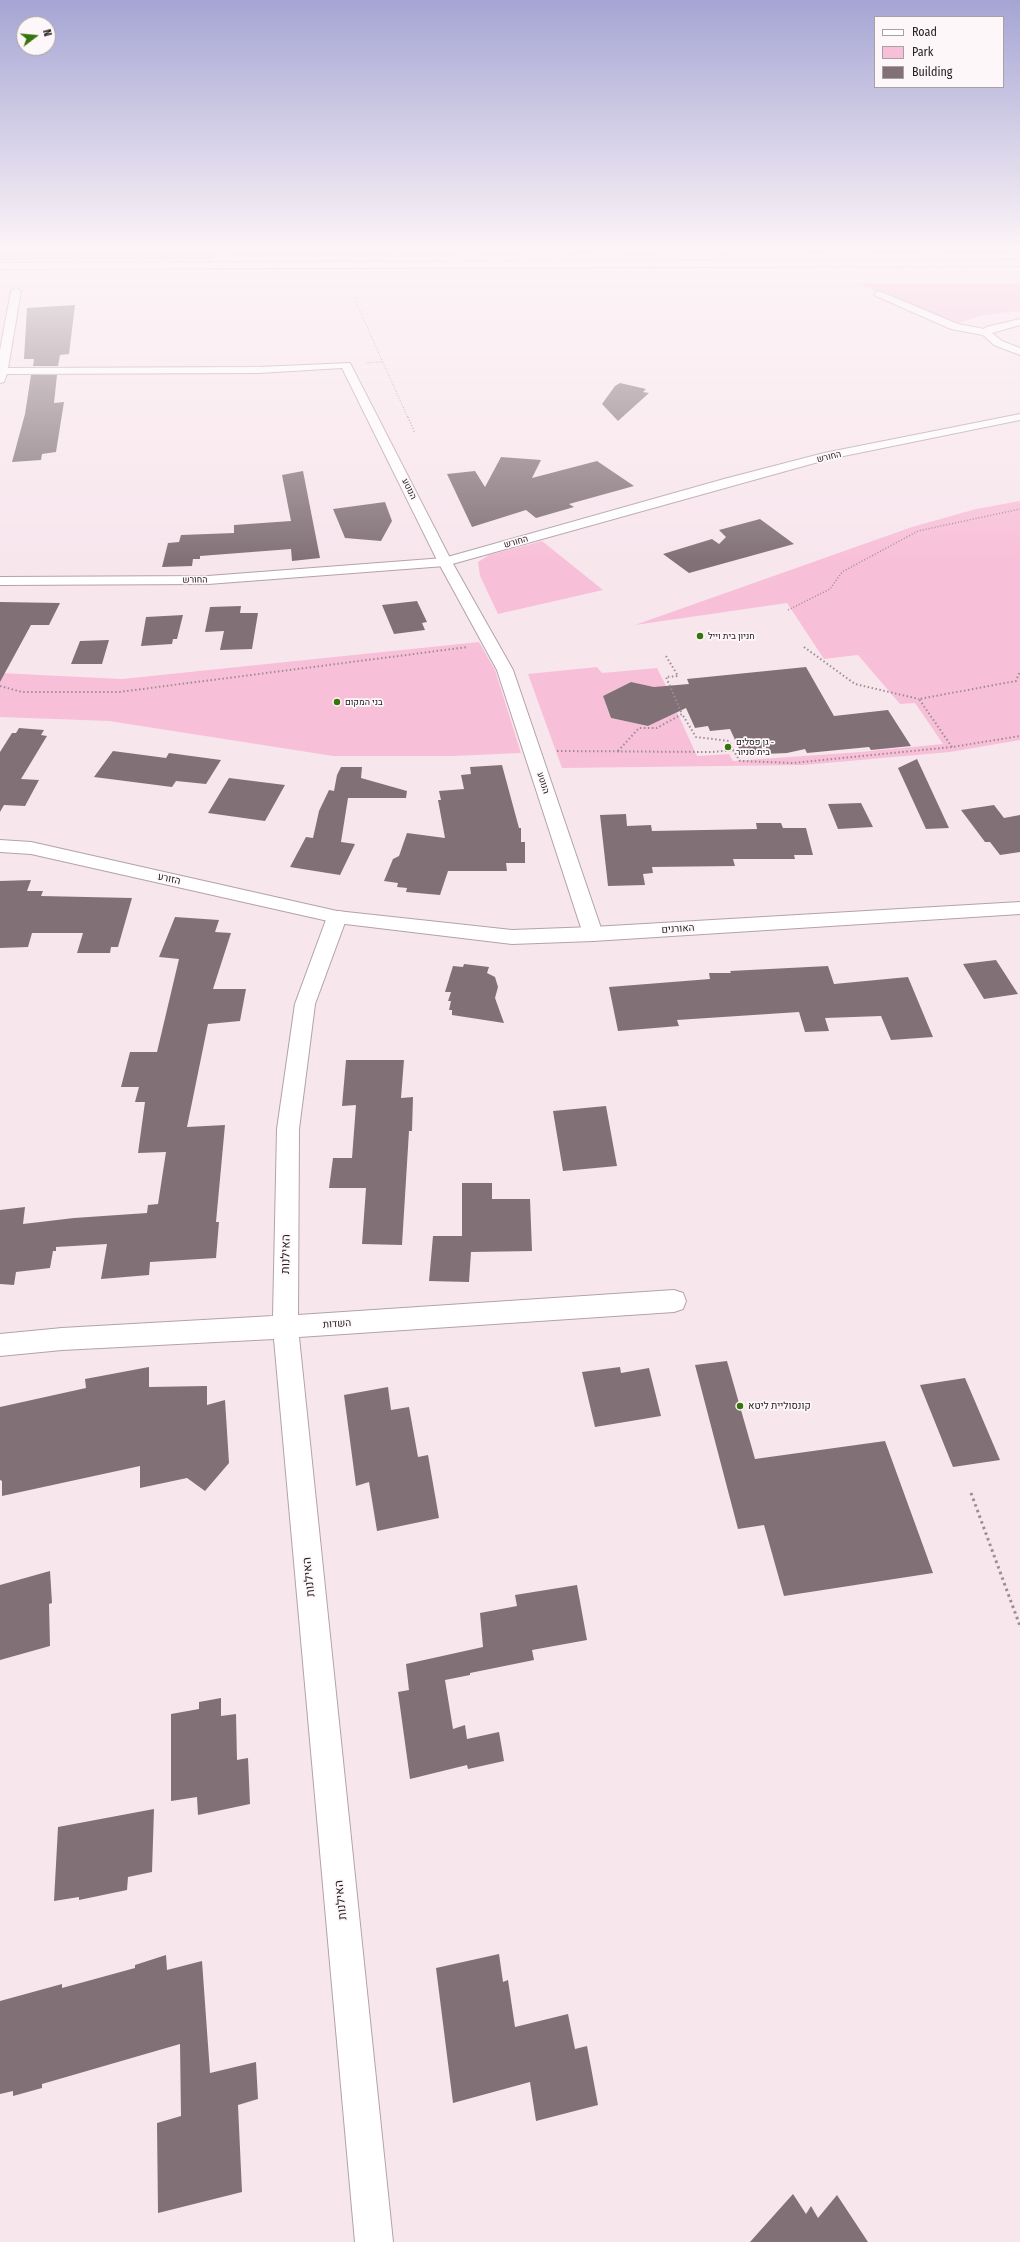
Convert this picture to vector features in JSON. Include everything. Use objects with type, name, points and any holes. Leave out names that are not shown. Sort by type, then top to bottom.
[{"type":"main road","points":[[1,374],[5,354]]},
{"type":"main road","name":"הנוטע","points":[[1,374],[259,370],[346,365],[445,562],[505,670],[593,934]]},
{"type":"main road","name":"החורש","points":[[0,581],[70,582],[208,580],[445,562],[720,484],[828,456],[1020,417]]},
{"type":"main road","name":"הזורע","points":[[0,846],[31,848],[337,917]]},
{"type":"main road","name":"האורנים","points":[[337,917],[512,937],[593,934],[1020,908]]},
{"type":"main road","name":"האילנות","points":[[337,917],[305,1004],[288,1129],[285,1327],[374,2242]]},
{"type":"main road","name":"השדות","points":[[0,1345],[62,1339],[285,1327],[674,1301]]},
{"type":"path","points":[[379,354],[415,434]]},
{"type":"path","points":[[788,610],[830,589],[842,572],[918,531],[1020,509]]},
{"type":"path","points":[[0,686],[22,692],[119,692],[490,644]]},
{"type":"path","points":[[804,646],[855,684],[919,699],[1016,681],[1020,671]]},
{"type":"path","points":[[666,656],[678,676],[666,677],[682,714],[696,737],[729,741],[740,761],[793,763],[952,747],[1020,736]]},
{"type":"path","points":[[919,699],[952,747]]},
{"type":"path","points":[[618,751],[639,728],[656,728],[682,714]]},
{"type":"path","points":[[532,750],[713,752],[733,750]]},
{"type":"path","points":[[970,1493],[1020,1626]]},
{"type":"green space","points":[[1020,501],[1020,740],[950,752],[804,765],[562,768],[528,674],[597,667],[602,673],[657,668],[668,690],[631,682],[603,696],[611,718],[648,726],[677,712],[697,756],[729,754],[733,761],[860,752],[943,744],[915,703],[900,704],[858,655],[824,659],[787,603],[635,625],[912,527],[976,509]]},
{"type":"green space","points":[[542,541],[603,590],[498,614],[480,576],[478,562],[489,555]]},
{"type":"green space","points":[[479,642],[495,670],[521,753],[454,756],[333,756],[109,721],[0,717],[0,673],[122,679]]},
{"type":"building","points":[[24,354],[69,354],[60,355],[58,366],[33,366],[34,359],[24,359]]},
{"type":"building","points":[[31,375],[57,375],[54,403],[64,402],[56,452],[42,454],[41,460],[12,462],[25,414]]},
{"type":"building","points":[[620,383],[646,389],[643,392],[649,393],[618,421],[602,404],[615,386]]},
{"type":"building","points":[[501,457],[541,460],[532,478],[597,461],[634,486],[569,504],[574,507],[536,518],[526,510],[472,527],[447,474],[475,471],[485,487]]},
{"type":"building","points":[[303,471],[320,558],[292,561],[291,549],[200,556],[200,559],[193,559],[192,566],[162,567],[168,543],[179,542],[181,535],[234,533],[234,525],[291,521],[282,475]]},
{"type":"building","points":[[385,502],[392,521],[381,541],[345,538],[333,509]]},
{"type":"building","points":[[760,519],[794,544],[689,573],[663,554],[712,539],[719,544],[726,537],[719,530]]},
{"type":"building","points":[[417,601],[427,622],[422,623],[425,630],[394,634],[382,605]]},
{"type":"building","points":[[0,602],[60,603],[49,625],[31,625],[0,682]]},
{"type":"building","points":[[241,606],[240,613],[258,613],[252,649],[220,650],[224,631],[205,632],[210,607]]},
{"type":"building","points":[[183,615],[177,639],[173,639],[172,644],[141,646],[146,617]]},
{"type":"building","points":[[109,640],[102,664],[71,664],[80,641]]},
{"type":"building","points":[[806,667],[834,716],[888,710],[911,746],[871,750],[869,747],[807,753],[805,749],[787,753],[742,755],[730,729],[710,731],[708,726],[695,728],[686,708],[648,726],[611,718],[603,696],[631,682],[654,687],[689,684],[687,679]]},
{"type":"building","points":[[19,728],[44,730],[41,735],[47,736],[21,779],[39,780],[25,806],[4,805],[0,812],[0,752],[12,733],[16,733]]},
{"type":"building","points":[[113,751],[166,758],[169,753],[221,760],[206,784],[176,781],[172,787],[94,777]]},
{"type":"building","points":[[917,759],[949,828],[926,829],[898,768]]},
{"type":"building","points":[[502,765],[519,828],[521,828],[521,842],[525,842],[525,863],[506,863],[507,871],[448,871],[440,895],[406,892],[407,888],[397,887],[398,883],[384,881],[393,859],[399,856],[407,833],[445,838],[438,800],[441,800],[439,791],[464,789],[461,775],[471,774],[470,767]]},
{"type":"building","points":[[341,767],[362,767],[361,778],[407,791],[406,798],[348,798],[341,842],[355,844],[340,875],[290,867],[306,837],[313,838],[319,811],[329,790],[334,791],[337,775]]},
{"type":"building","points":[[229,778],[285,785],[265,821],[208,813]]},
{"type":"building","points":[[861,803],[873,827],[838,829],[828,804]]},
{"type":"building","points":[[994,805],[1004,818],[1020,815],[1020,852],[1000,855],[990,842],[985,842],[961,810]]},
{"type":"building","points":[[626,814],[627,826],[651,825],[652,831],[757,829],[756,823],[781,823],[783,828],[806,828],[813,855],[794,855],[795,859],[733,859],[735,866],[652,867],[653,873],[643,874],[645,885],[608,886],[600,815]]},
{"type":"building","points":[[31,880],[27,891],[43,891],[41,896],[132,898],[118,947],[111,947],[110,953],[77,953],[83,933],[32,933],[28,947],[0,948],[0,881]]},
{"type":"building","points":[[175,917],[219,920],[215,932],[231,933],[213,989],[246,989],[240,1021],[208,1024],[187,1127],[225,1125],[216,1222],[219,1222],[216,1258],[150,1262],[149,1275],[101,1279],[107,1244],[56,1247],[56,1251],[53,1251],[50,1268],[16,1272],[14,1285],[0,1284],[0,1210],[25,1207],[23,1224],[74,1218],[147,1213],[148,1205],[158,1204],[166,1152],[138,1153],[145,1102],[135,1102],[139,1087],[121,1087],[130,1052],[157,1052],[179,959],[159,957]]},
{"type":"building","points":[[996,960],[1018,994],[984,999],[963,964]]},
{"type":"building","points":[[464,964],[489,967],[487,973],[495,977],[498,987],[495,998],[504,1023],[452,1015],[452,1010],[449,1010],[451,1001],[448,1001],[451,992],[445,992],[453,966],[463,967]]},
{"type":"building","points":[[828,966],[834,984],[908,977],[933,1037],[891,1040],[881,1016],[825,1018],[829,1031],[805,1032],[799,1012],[677,1020],[679,1026],[618,1031],[609,987],[710,979],[709,973],[731,973],[730,971]]},
{"type":"building","points":[[346,1060],[404,1060],[401,1098],[413,1097],[412,1131],[409,1131],[402,1245],[362,1244],[366,1188],[329,1188],[333,1158],[352,1158],[356,1105],[342,1106]]},
{"type":"building","points":[[606,1106],[617,1166],[563,1171],[553,1111]]},
{"type":"building","points":[[462,1183],[492,1183],[492,1199],[530,1199],[532,1251],[471,1252],[469,1282],[429,1281],[433,1236],[462,1236]]},
{"type":"building","points":[[727,1361],[755,1459],[885,1441],[933,1573],[784,1596],[764,1525],[738,1529],[695,1365]]},
{"type":"building","points":[[149,1367],[149,1387],[207,1386],[207,1405],[225,1400],[229,1463],[205,1491],[187,1478],[140,1488],[140,1466],[2,1496],[2,1481],[0,1480],[0,1407],[86,1388],[85,1379]]},
{"type":"building","points":[[620,1367],[621,1373],[649,1368],[661,1416],[595,1427],[582,1372]]},
{"type":"building","points":[[965,1378],[1000,1460],[953,1467],[920,1385]]},
{"type":"building","points":[[388,1387],[391,1410],[409,1407],[418,1457],[428,1455],[439,1518],[377,1531],[369,1482],[356,1486],[344,1395]]},
{"type":"building","points":[[50,1571],[52,1603],[49,1604],[50,1646],[0,1660],[0,1585]]},
{"type":"building","points":[[577,1585],[587,1640],[532,1650],[534,1660],[470,1673],[470,1675],[445,1680],[453,1729],[465,1725],[467,1739],[499,1732],[504,1761],[468,1769],[467,1765],[410,1779],[398,1692],[409,1690],[406,1664],[483,1647],[480,1613],[517,1606],[515,1595]]},
{"type":"building","points":[[221,1698],[221,1716],[236,1714],[237,1760],[248,1758],[250,1804],[198,1815],[197,1797],[171,1801],[171,1714],[199,1709],[199,1702]]},
{"type":"building","points":[[154,1809],[152,1872],[128,1877],[127,1890],[79,1900],[79,1897],[54,1901],[58,1827]]},
{"type":"building","points":[[499,1954],[503,1982],[508,1980],[515,2027],[568,2014],[575,2049],[587,2046],[598,2105],[536,2121],[530,2082],[453,2103],[436,1968]]},
{"type":"building","points":[[166,1955],[167,1970],[202,1961],[210,2073],[256,2062],[258,2099],[238,2105],[242,2192],[158,2213],[157,2123],[181,2116],[180,2044],[42,2084],[42,2088],[13,2096],[13,2091],[0,2094],[0,2001],[62,1984],[62,1988],[135,1968],[135,1965]]},
{"type":"building","points":[[793,2194],[806,2214],[811,2206],[818,2218],[837,2195],[868,2242],[750,2242]]},
{"type":"place","name":"חניון בית וייל","points":[[700,636]]},
{"type":"place","name":"בני המקום","points":[[337,702]]},
{"type":"place","name":"גן פסלים - בית סניור","points":[[728,747]]},
{"type":"place","name":"קונסוליית ליטא","points":[[740,1406]]}]
